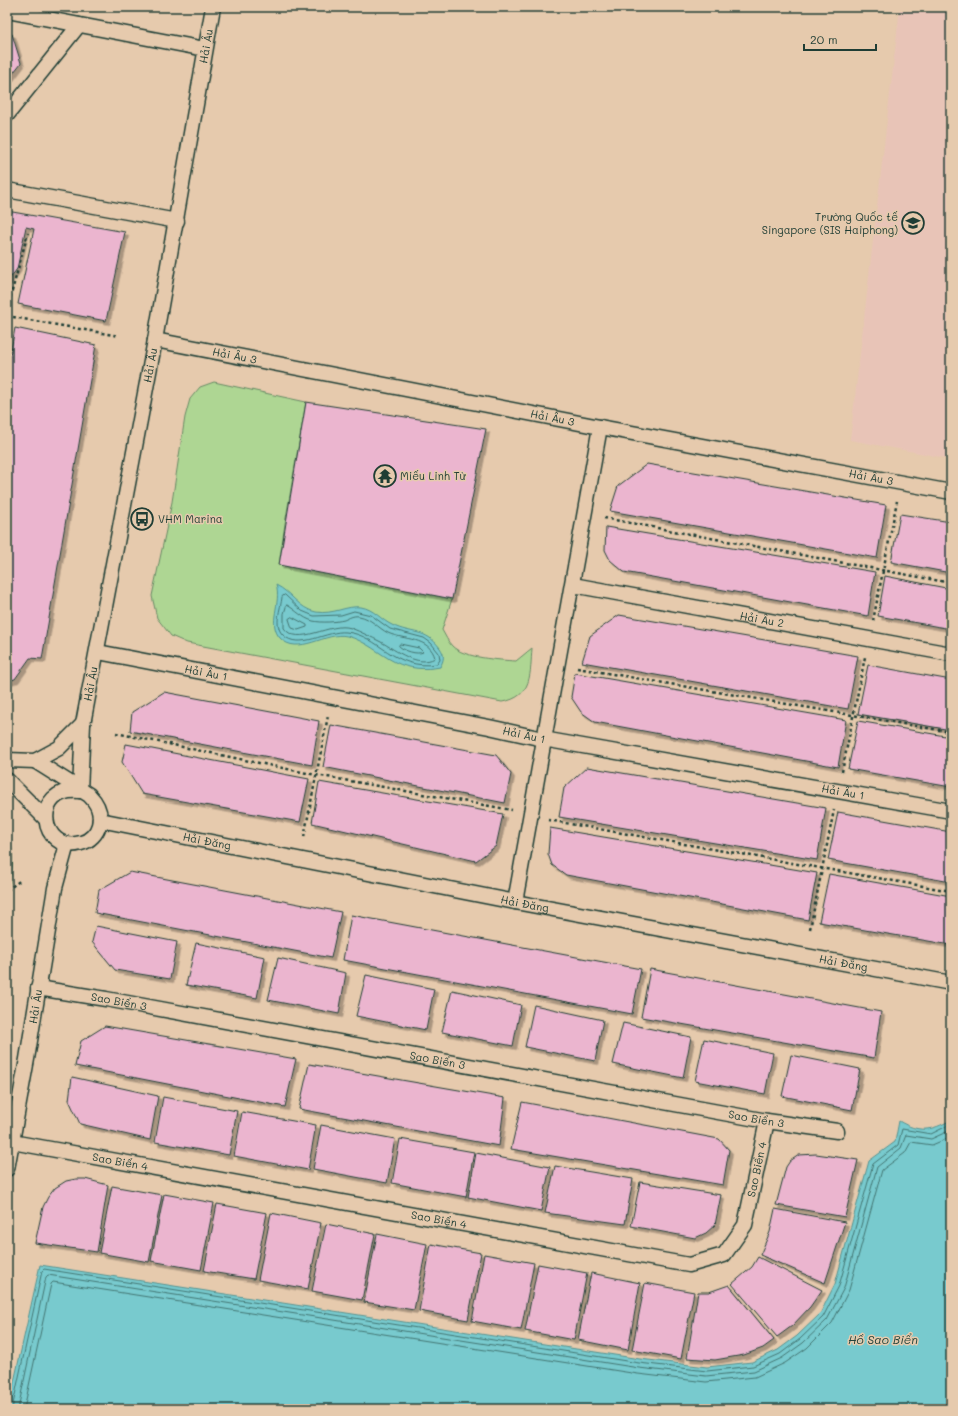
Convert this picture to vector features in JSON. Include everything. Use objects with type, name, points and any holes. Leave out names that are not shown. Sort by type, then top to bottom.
[{"type":"lane","name":"Hải Âu","points":[[80,791],[83,724],[98,652],[177,221],[205,49],[214,7]]},
{"type":"lane","points":[[7,11],[205,49]]},
{"type":"lane","points":[[7,115],[79,25]]},
{"type":"lane","points":[[7,190],[177,221]]},
{"type":"lane","name":"Hải Âu 3","points":[[155,340],[600,427],[951,492]]},
{"type":"lane","points":[[515,902],[543,739],[573,585],[600,427]]},
{"type":"lane","name":"Hải Âu 2","points":[[573,585],[951,654]]},
{"type":"lane","name":"Hải Âu 1","points":[[98,652],[489,727],[543,739],[951,811]]},
{"type":"lane","points":[[7,760],[35,761],[58,748],[83,724]]},
{"type":"lane","points":[[35,761],[80,791],[89,795],[96,802],[100,810],[98,829],[89,840],[76,845],[67,844],[52,835],[46,819],[46,810],[56,796],[67,791],[80,791]]},
{"type":"lane","points":[[7,780],[46,819]]},
{"type":"lane","name":"Hải Đăng","points":[[100,820],[515,902],[951,982]]},
{"type":"lane","name":"Hải Âu","points":[[7,1169],[55,888],[67,844]]},
{"type":"lane","name":"Sao Biển 3","points":[[38,988],[106,998],[767,1121],[838,1131]]},
{"type":"lane","name":"Sao Biển 4","points":[[12,1142],[689,1265],[724,1255],[745,1224],[767,1121]]},
{"type":"path","points":[[7,309],[28,233]]},
{"type":"path","points":[[7,316],[119,336]]},
{"type":"path","points":[[873,623],[897,500]]},
{"type":"path","points":[[600,517],[951,583]]},
{"type":"path","points":[[842,774],[866,651]]},
{"type":"path","points":[[570,667],[951,732]]},
{"type":"path","points":[[304,836],[329,712]]},
{"type":"path","points":[[116,733],[316,775],[512,810]]},
{"type":"path","points":[[810,929],[835,803]]},
{"type":"path","points":[[545,819],[951,891]]},
{"type":"path","points":[[7,890],[21,880]]},
{"type":"shaded area","name":"Trường Quốc tế Singapore (SIS Haiphong)","points":[[900,7],[951,7],[951,459],[850,440]]},
{"type":"green space","points":[[214,382],[306,402],[279,565],[452,599],[442,630],[452,646],[457,650],[482,658],[516,661],[532,648],[530,675],[525,689],[519,695],[502,702],[187,643],[171,636],[157,618],[152,596],[172,502],[185,417],[190,399],[200,387]]},
{"type":"green space","points":[[7,833],[12,849],[12,865],[7,897]]},
{"type":"water","points":[[276,585],[305,608],[310,610],[322,613],[350,607],[366,608],[392,625],[429,637],[443,653],[443,660],[440,667],[417,668],[406,666],[389,659],[360,641],[347,636],[339,635],[304,644],[295,645],[287,643],[280,638],[276,632]]},
{"type":"water","name":"Hồ Sao Biển","points":[[951,1120],[951,1409],[8,1409],[40,1265],[640,1359],[707,1367],[752,1362],[778,1350],[797,1336],[820,1314],[835,1284],[869,1161],[895,1142],[899,1121],[919,1129],[925,1129]]},
{"type":"building","points":[[7,33],[12,34],[21,63],[7,81]]},
{"type":"building","points":[[7,211],[125,232],[106,321],[18,304],[34,229],[26,227],[17,269],[7,282]]},
{"type":"building","points":[[15,328],[96,345],[42,659],[30,658],[15,679],[7,681],[7,372]]},
{"type":"building","name":"Miếu Linh Từ","points":[[306,402],[486,429],[452,599],[279,565]]},
{"type":"building","points":[[647,464],[886,505],[877,558],[610,511],[618,486]]},
{"type":"building","points":[[900,514],[951,522],[951,573],[891,562]]},
{"type":"building","points":[[606,527],[875,572],[868,616],[624,572],[610,560],[605,550]]},
{"type":"building","points":[[885,576],[951,589],[951,629],[878,616]]},
{"type":"building","points":[[619,615],[858,656],[848,709],[582,662],[590,636]]},
{"type":"building","points":[[868,665],[951,680],[951,730],[858,714]]},
{"type":"building","points":[[575,673],[846,720],[838,767],[595,722],[581,712],[571,697]]},
{"type":"building","points":[[164,692],[319,721],[312,765],[130,731],[132,712]]},
{"type":"building","points":[[858,721],[951,737],[951,787],[848,769]]},
{"type":"building","points":[[331,725],[496,755],[511,774],[505,803],[323,767]]},
{"type":"building","points":[[126,744],[309,779],[300,822],[142,794],[122,762]]},
{"type":"building","points":[[587,767],[826,808],[817,860],[559,817],[564,788]]},
{"type":"building","points":[[319,782],[503,814],[496,846],[476,861],[312,823]]},
{"type":"building","points":[[838,812],[951,832],[951,882],[828,860]]},
{"type":"building","points":[[550,828],[817,873],[808,920],[566,875],[552,865],[548,854]]},
{"type":"building","points":[[130,872],[341,912],[331,958],[95,913],[99,890]]},
{"type":"building","points":[[829,874],[951,896],[951,945],[819,922]]},
{"type":"building","points":[[351,915],[641,969],[632,1014],[343,960]]},
{"type":"building","points":[[96,926],[177,942],[170,979],[115,970],[92,942]]},
{"type":"building","points":[[196,943],[265,957],[257,998],[186,985]]},
{"type":"building","points":[[278,958],[346,973],[339,1014],[268,1000]]},
{"type":"building","points":[[650,969],[881,1012],[874,1058],[641,1017]]},
{"type":"building","points":[[366,975],[434,989],[426,1030],[356,1016]]},
{"type":"building","points":[[452,990],[521,1005],[513,1046],[442,1032]]},
{"type":"building","points":[[534,1005],[603,1020],[595,1061],[525,1047]]},
{"type":"building","points":[[623,1023],[691,1037],[683,1078],[613,1064]]},
{"type":"building","points":[[105,1026],[296,1059],[285,1107],[75,1066],[81,1041]]},
{"type":"building","points":[[704,1039],[773,1053],[765,1094],[695,1081]]},
{"type":"building","points":[[791,1055],[860,1069],[852,1110],[782,1096]]},
{"type":"building","points":[[309,1064],[505,1098],[499,1146],[299,1109]]},
{"type":"building","points":[[72,1077],[158,1096],[150,1140],[80,1124],[69,1100]]},
{"type":"building","points":[[163,1097],[237,1111],[229,1155],[155,1142]]},
{"type":"building","points":[[522,1102],[719,1139],[729,1150],[723,1185],[511,1149]]},
{"type":"building","points":[[242,1112],[316,1125],[308,1170],[234,1156]]},
{"type":"building","points":[[321,1125],[395,1139],[387,1183],[313,1169]]},
{"type":"building","points":[[400,1139],[474,1152],[466,1197],[392,1183]]},
{"type":"building","points":[[476,1153],[550,1167],[541,1211],[468,1197]]},
{"type":"building","points":[[816,1154],[858,1160],[845,1217],[776,1205],[786,1167],[790,1161],[799,1155]]},
{"type":"building","points":[[555,1166],[633,1179],[625,1224],[545,1213]]},
{"type":"building","points":[[85,1179],[108,1185],[97,1252],[35,1243],[43,1207],[48,1197],[55,1188],[66,1181]]},
{"type":"building","points":[[640,1182],[721,1195],[715,1225],[706,1233],[695,1238],[631,1226]]},
{"type":"building","points":[[112,1186],[162,1195],[149,1262],[99,1253]]},
{"type":"building","points":[[164,1194],[214,1203],[201,1270],[151,1261]]},
{"type":"building","points":[[217,1204],[267,1213],[254,1279],[204,1271]]},
{"type":"building","points":[[775,1209],[845,1222],[825,1283],[760,1255],[770,1232]]},
{"type":"building","points":[[271,1213],[321,1223],[308,1289],[258,1280]]},
{"type":"building","points":[[326,1224],[375,1234],[362,1300],[312,1291]]},
{"type":"building","points":[[377,1234],[427,1244],[414,1310],[364,1302]]},
{"type":"building","points":[[431,1244],[481,1253],[468,1320],[419,1311]]},
{"type":"building","points":[[484,1254],[534,1263],[521,1330],[472,1321]]},
{"type":"building","points":[[758,1257],[822,1290],[810,1307],[792,1326],[777,1337],[732,1284],[752,1267]]},
{"type":"building","points":[[538,1264],[587,1273],[574,1340],[525,1331]]},
{"type":"building","points":[[591,1273],[640,1283],[628,1350],[578,1340]]},
{"type":"building","points":[[645,1283],[694,1292],[681,1359],[632,1350]]},
{"type":"building","points":[[729,1285],[774,1340],[763,1348],[744,1355],[715,1360],[687,1358],[698,1292],[709,1292]]},
{"type":"place","name":"Trường Quốc tế Singapore (SIS Haiphong)","points":[[913,223]]},
{"type":"place","name":"Miếu Linh Từ","points":[[385,476]]},
{"type":"place","name":"VHM Marina","points":[[142,519]]}]
